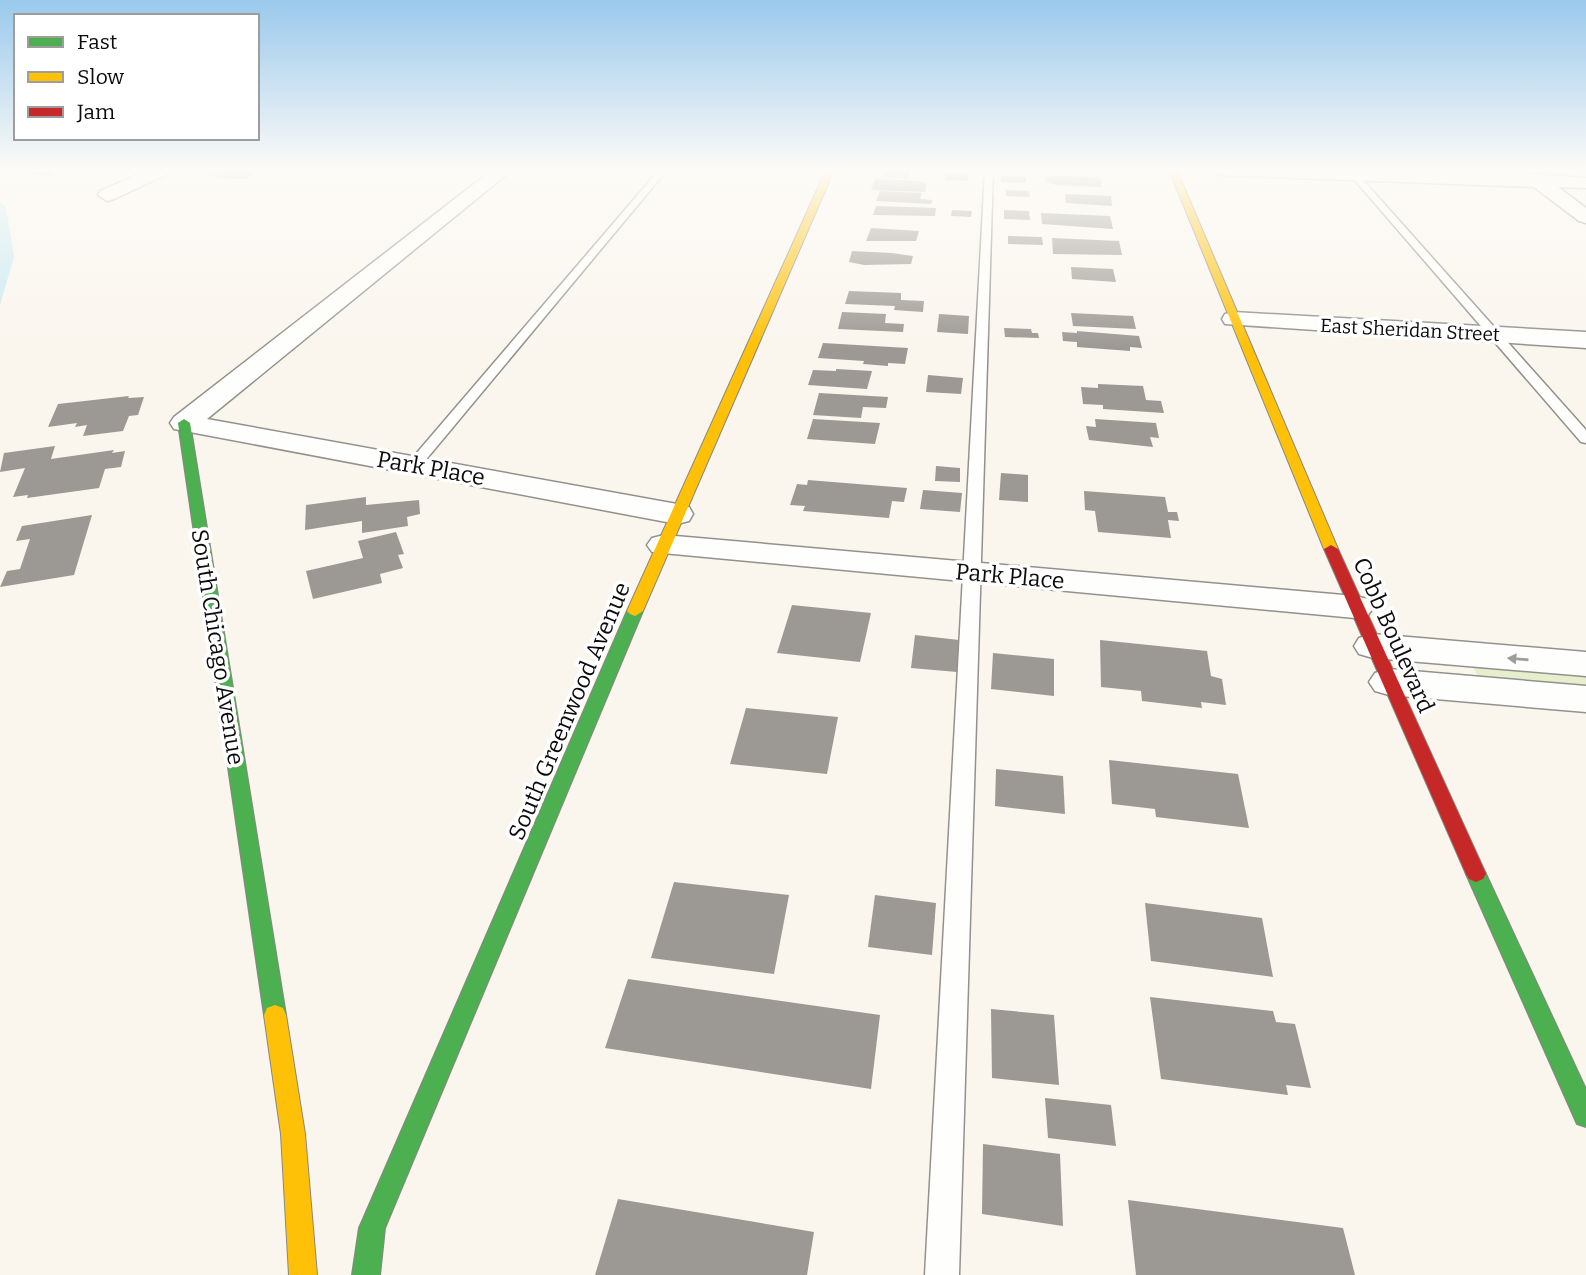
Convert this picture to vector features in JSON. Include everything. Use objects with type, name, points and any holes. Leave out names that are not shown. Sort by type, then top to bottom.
[{"type":"street","points":[[184,423],[428,230]]},
{"type":"street","name":"South Greenwood Avenue","points":[[366,1275],[372,1228],[671,529],[804,230]]},
{"type":"street","name":"Cobb Boulevard","points":[[1197,230],[1356,607],[1586,1116]]},
{"type":"street","name":"East Sheridan Street","points":[[1234,319],[1586,340]]},
{"type":"street","name":"Park Place","points":[[184,423],[414,465],[671,529],[972,572],[1356,607]]},
{"type":"street","name":"South Chicago Avenue","points":[[184,423],[293,1134],[303,1275]]},
{"type":"street","points":[[1381,664],[1586,664]]},
{"type":"street","points":[[1381,664],[1586,699]]},
{"type":"lane","points":[[414,465],[613,230]]},
{"type":"lane","points":[[942,1275],[986,230]]},
{"type":"lane","points":[[1402,230],[1586,439]]},
{"type":"green space","points":[[1472,665],[1586,675],[1586,688],[1479,679]]},
{"type":"water","points":[[0,230],[10,230],[14,257],[0,305]]},
{"type":"building","points":[[870,230],[919,231],[916,241],[866,241]]},
{"type":"building","points":[[1008,236],[1042,237],[1043,245],[1008,244]]},
{"type":"building","points":[[1052,238],[1119,241],[1122,255],[1053,254]]},
{"type":"building","points":[[852,251],[913,256],[911,264],[864,265],[849,262]]},
{"type":"building","points":[[1071,267],[1113,269],[1116,282],[1072,279]]},
{"type":"building","points":[[849,291],[901,293],[901,300],[924,301],[923,312],[894,310],[895,306],[845,304]]},
{"type":"building","points":[[842,312],[886,314],[885,323],[904,324],[903,332],[838,329]]},
{"type":"building","points":[[1071,313],[1133,316],[1136,329],[1073,326]]},
{"type":"building","points":[[939,314],[969,316],[968,334],[937,332]]},
{"type":"building","points":[[1004,328],[1031,329],[1032,333],[1038,333],[1039,338],[1005,337]]},
{"type":"building","points":[[1062,332],[1139,336],[1142,348],[1130,347],[1130,351],[1077,347],[1077,342],[1063,341]]},
{"type":"building","points":[[823,343],[908,348],[905,364],[888,363],[888,366],[863,364],[864,361],[818,358]]},
{"type":"building","points":[[813,370],[872,371],[867,389],[808,385]]},
{"type":"building","points":[[928,375],[963,378],[961,394],[926,392]]},
{"type":"building","points":[[1098,384],[1143,386],[1146,400],[1161,401],[1164,413],[1103,409],[1103,405],[1083,404],[1081,387],[1098,388]]},
{"type":"building","points":[[819,393],[888,397],[886,408],[863,407],[861,418],[813,415]]},
{"type":"building","points":[[129,396],[128,398],[144,397],[138,415],[129,416],[123,431],[83,436],[87,425],[75,427],[77,423],[48,427],[58,404]]},
{"type":"building","points":[[813,419],[880,423],[875,444],[807,439]]},
{"type":"building","points":[[1095,419],[1156,423],[1159,438],[1150,437],[1153,447],[1089,440],[1086,426],[1096,427]]},
{"type":"building","points":[[55,446],[51,459],[114,450],[112,453],[125,451],[121,467],[105,469],[99,488],[27,498],[28,495],[13,497],[25,468],[0,472],[4,453]]},
{"type":"building","points":[[936,466],[960,468],[960,482],[935,481]]},
{"type":"building","points":[[1001,473],[1028,475],[1028,502],[999,500]]},
{"type":"building","points":[[808,480],[907,488],[904,502],[892,501],[889,518],[803,511],[805,506],[790,505],[797,484],[807,485]]},
{"type":"building","points":[[923,490],[962,493],[960,512],[920,509]]},
{"type":"building","points":[[1084,491],[1165,497],[1168,512],[1177,512],[1179,521],[1168,520],[1171,538],[1098,532],[1095,511],[1085,510]]},
{"type":"building","points":[[366,497],[366,505],[419,500],[420,514],[407,517],[408,526],[362,533],[362,521],[305,530],[306,505]]},
{"type":"building","points":[[92,515],[74,575],[0,587],[7,571],[20,569],[30,539],[16,541],[22,526]]},
{"type":"building","points":[[396,532],[404,554],[398,555],[403,568],[380,574],[382,583],[313,599],[306,571],[363,558],[358,541]]},
{"type":"building","points":[[792,605],[871,613],[860,662],[777,653]]},
{"type":"building","points":[[915,635],[959,640],[957,672],[911,668]]},
{"type":"building","points":[[1100,640],[1207,651],[1211,676],[1222,679],[1226,705],[1201,702],[1202,708],[1142,701],[1141,691],[1101,687]]},
{"type":"building","points":[[993,653],[1054,659],[1054,696],[991,689]]},
{"type":"building","points":[[746,708],[838,717],[827,774],[730,764]]},
{"type":"building","points":[[1109,760],[1238,774],[1249,828],[1156,817],[1155,809],[1112,804]]},
{"type":"building","points":[[996,769],[1063,776],[1065,814],[995,806]]},
{"type":"building","points":[[674,882],[789,895],[774,974],[651,958]]},
{"type":"building","points":[[875,895],[936,903],[932,955],[868,947]]},
{"type":"building","points":[[1145,903],[1262,918],[1273,977],[1151,961]]},
{"type":"building","points":[[628,979],[880,1015],[871,1089],[605,1048]]},
{"type":"building","points":[[1150,997],[1273,1011],[1276,1022],[1295,1024],[1311,1088],[1286,1085],[1288,1095],[1161,1079]]},
{"type":"building","points":[[991,1009],[1054,1015],[1059,1085],[992,1078]]},
{"type":"building","points":[[1045,1098],[1111,1105],[1116,1146],[1048,1138]]},
{"type":"building","points":[[983,1144],[1060,1154],[1063,1226],[982,1214]]},
{"type":"building","points":[[618,1199],[814,1232],[807,1275],[595,1275]]},
{"type":"building","points":[[1128,1200],[1343,1228],[1355,1275],[1136,1275]]},
{"type":"traffic: fast","points":[[184,423],[275,1015]]},
{"type":"traffic: fast","points":[[366,1275],[372,1228],[635,611]]},
{"type":"traffic: fast","points":[[1476,874],[1586,1116]]},
{"type":"traffic: slow","points":[[635,611],[804,230]]},
{"type":"traffic: slow","points":[[1198,230],[1331,549]]},
{"type":"traffic: slow","points":[[275,1015],[293,1134],[303,1275]]},
{"type":"traffic: jam","points":[[1331,549],[1476,874]]}]
